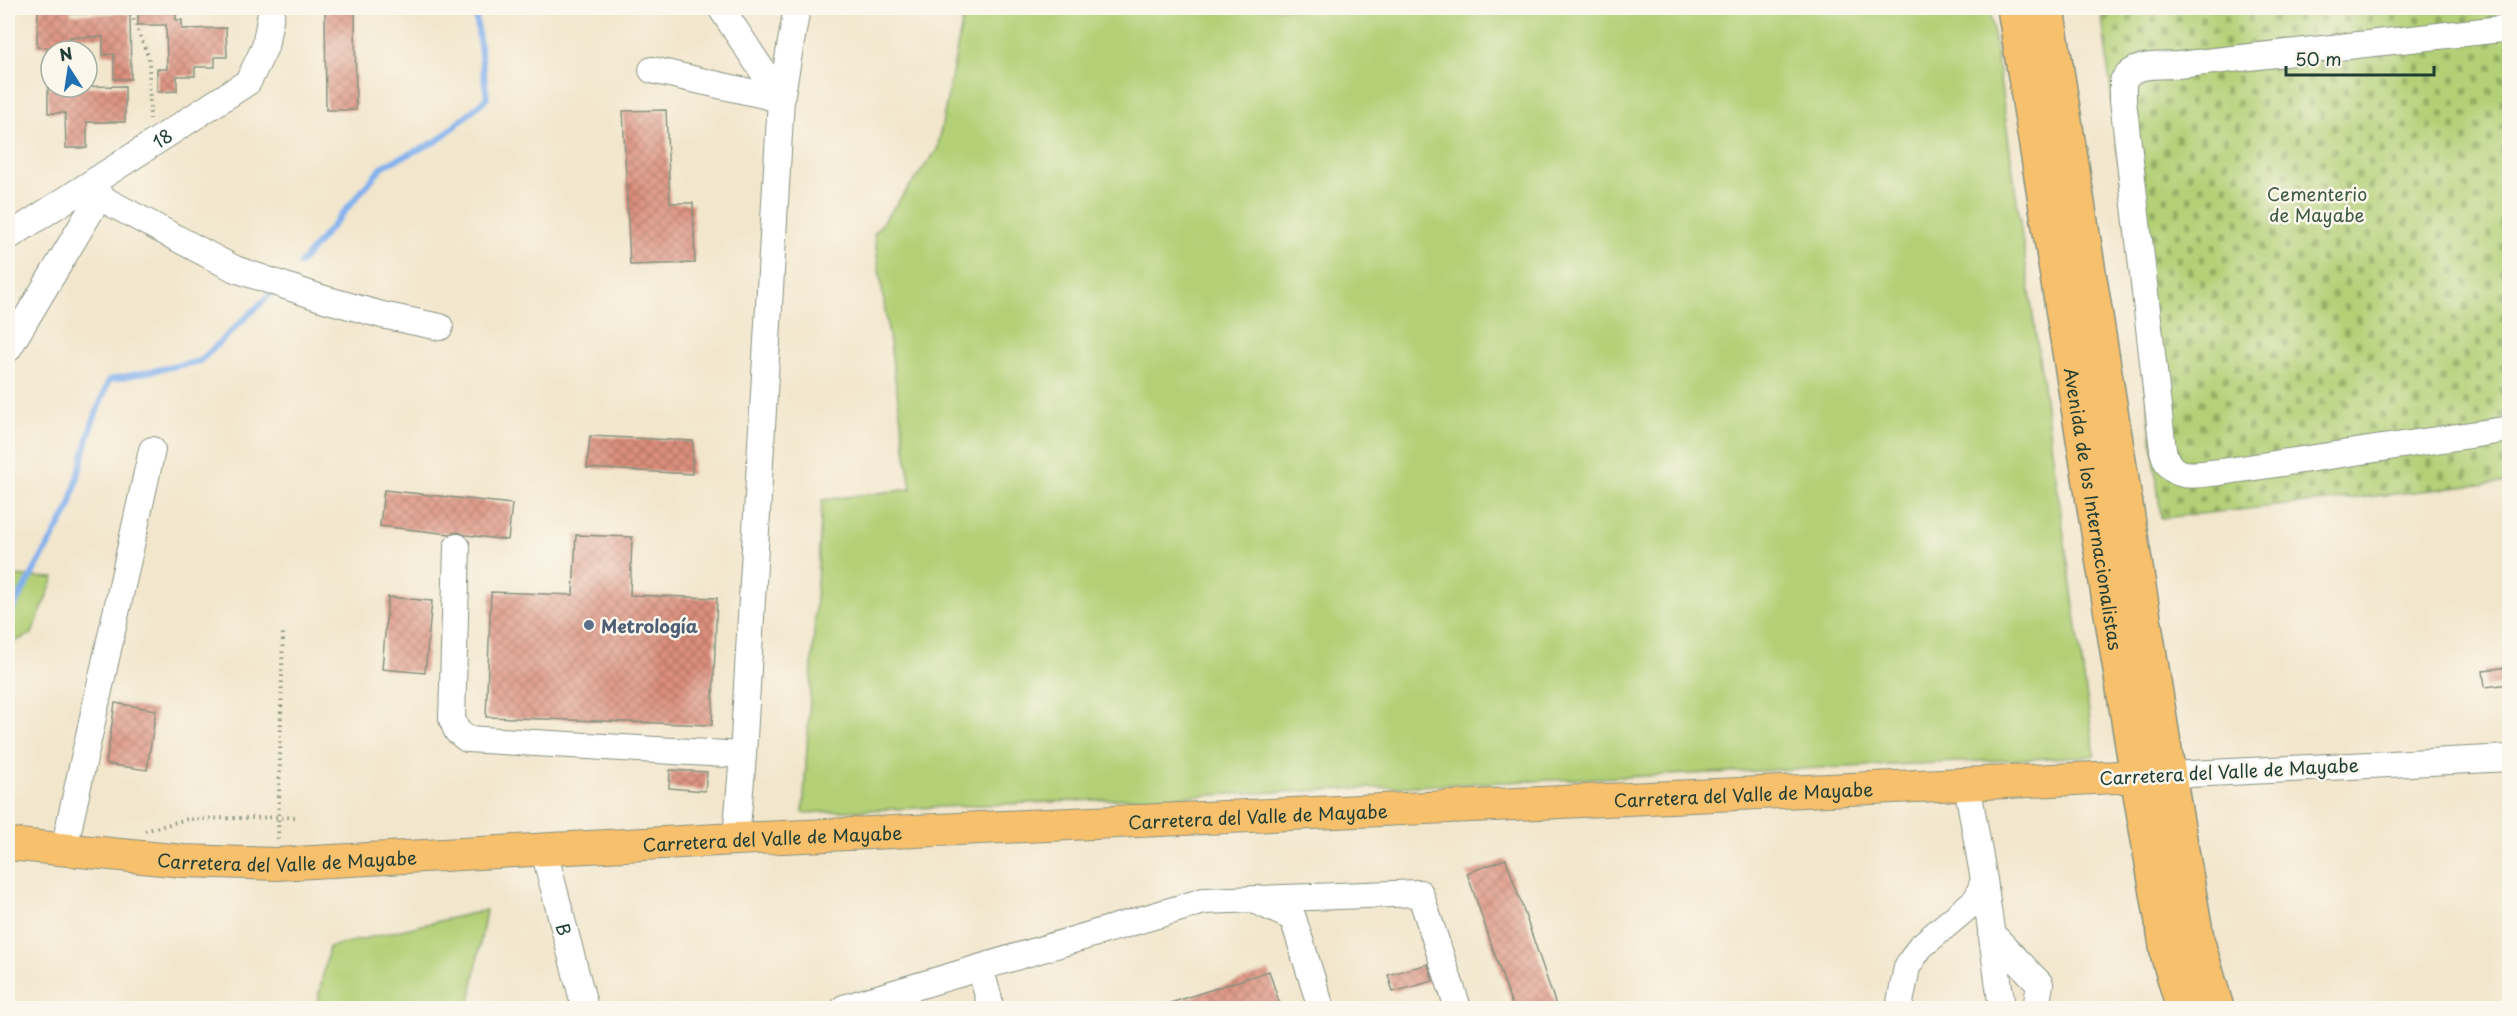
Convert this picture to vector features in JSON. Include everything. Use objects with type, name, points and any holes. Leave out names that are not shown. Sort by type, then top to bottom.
[{"type":"highway","name":"Avenida de los Internacionalistas","points":[[2014,8],[2153,775],[2217,1008]]},
{"type":"highway","name":"Avenida de los Internacionalistas","points":[[2048,8],[2153,775],[2168,957],[2183,1008]]},
{"type":"main road","name":"Carretera del Valle de Mayabe","points":[[8,844],[183,861],[276,864],[736,839],[2153,775]]},
{"type":"street","name":"18","points":[[8,237],[97,189],[150,144],[248,82],[265,47],[272,8]]},
{"type":"street","points":[[721,8],[781,99]]},
{"type":"street","points":[[736,839],[743,755],[781,99],[797,8]]},
{"type":"street","points":[[2510,28],[2144,66],[2134,69],[2123,81],[2123,100],[2163,450],[2168,466],[2186,475],[2221,472],[2510,429]]},
{"type":"street","points":[[652,70],[781,99]]},
{"type":"street","points":[[8,349],[97,189],[235,269],[321,298],[382,315],[440,327]]},
{"type":"street","points":[[64,849],[152,450]]},
{"type":"street","points":[[457,547],[452,719],[457,732],[467,739],[743,755]]},
{"type":"street","name":"Carretera del Valle de Mayabe","points":[[2153,775],[2510,758]]},
{"type":"street","points":[[1967,784],[1984,880],[2002,1008]]},
{"type":"street","name":"B","points":[[544,851],[585,1008]]},
{"type":"street","points":[[1899,1008],[1907,967],[1920,947],[1977,898],[1984,880]]},
{"type":"street","points":[[844,1008],[1204,901],[1420,893],[1458,1008]]},
{"type":"street","points":[[1251,899],[1293,918],[1321,1008]]},
{"type":"street","points":[[1991,933],[2040,984],[2036,1008]]},
{"type":"street","points":[[980,968],[990,999],[987,1008]]},
{"type":"path","points":[[129,8],[149,58],[150,144]]},
{"type":"path","points":[[276,864],[280,818],[284,633]]},
{"type":"path","points":[[141,832],[187,819],[296,817]]},
{"type":"green space","points":[[965,8],[1990,8],[2095,756],[803,813],[822,500],[911,489],[874,234],[937,150]]},
{"type":"green space","name":"Cementerio de Mayabe","points":[[2101,8],[2509,8],[2509,482],[2161,518]]},
{"type":"green space","points":[[8,576],[54,578],[32,634],[8,644]]},
{"type":"green space","points":[[486,910],[469,1008],[316,1008],[329,947]]},
{"type":"building","points":[[38,8],[71,8],[71,14],[130,13],[131,79],[114,79],[114,54],[103,55],[103,37],[39,39],[39,47],[37,47]]},
{"type":"building","points":[[138,8],[176,8],[176,20],[182,20],[182,29],[226,28],[227,57],[215,57],[215,67],[195,67],[195,76],[177,76],[177,91],[157,92],[157,69],[167,69],[166,25],[138,25]]},
{"type":"building","points":[[325,8],[355,8],[356,110],[326,110]]},
{"type":"building","points":[[99,86],[125,86],[125,122],[87,122],[87,148],[66,148],[65,113],[48,113],[48,99],[99,99]]},
{"type":"building","points":[[666,110],[670,203],[693,203],[695,263],[630,265],[623,111]]},
{"type":"building","points":[[590,436],[693,441],[692,474],[587,468]]},
{"type":"building","points":[[384,490],[512,504],[508,540],[458,532],[450,534],[380,526]]},
{"type":"building","points":[[576,535],[632,537],[630,595],[717,598],[712,725],[486,717],[491,592],[573,595]]},
{"type":"building","points":[[388,597],[432,601],[425,673],[382,669]]},
{"type":"building","points":[[2510,667],[2510,684],[2485,687],[2483,670]]},
{"type":"building","points":[[115,703],[156,710],[147,770],[106,764]]},
{"type":"building","points":[[670,770],[707,772],[705,791],[669,788]]},
{"type":"building","points":[[1506,859],[1557,1008],[1513,1008],[1467,873]]},
{"type":"building","points":[[1428,964],[1433,981],[1393,992],[1388,975]]},
{"type":"building","points":[[1269,971],[1281,1008],[1165,1008],[1164,1005]]},
{"type":"waterway","points":[[300,264],[383,166],[437,141],[487,98],[475,8]]},
{"type":"waterway","points":[[8,617],[69,509],[92,424],[109,380],[200,361],[274,291]]},
{"type":"place","name":"Metrología","points":[[589,625]]}]
